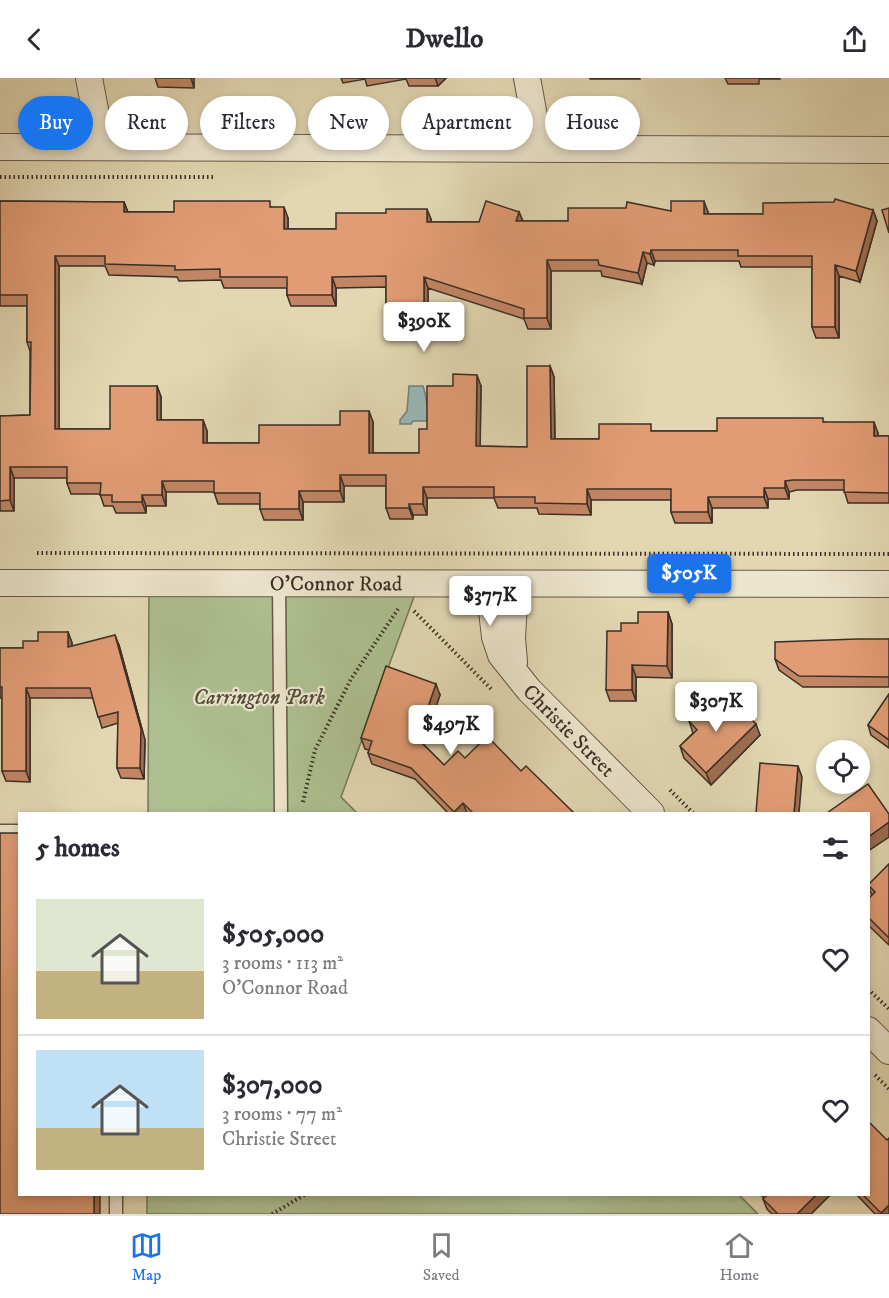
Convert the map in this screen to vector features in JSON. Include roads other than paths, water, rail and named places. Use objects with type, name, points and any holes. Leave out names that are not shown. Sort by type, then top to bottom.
[{"type":"street","points":[[89,78],[102,147]]},
{"type":"street","points":[[527,78],[540,149]]},
{"type":"street","points":[[0,147],[889,150]]},
{"type":"street","name":"O'Connor Road","points":[[0,583],[889,584]]},
{"type":"street","name":"Christie Street","points":[[489,584],[495,637],[501,655],[537,698],[650,812]]},
{"type":"street","name":"Christie Street","points":[[514,671],[512,638],[515,584]]},
{"type":"street","points":[[870,1032],[889,1051]]},
{"type":"lane","points":[[279,584],[281,812]]},
{"type":"lane","points":[[0,831],[18,831]]},
{"type":"lane","points":[[116,1196],[116,1214]]},
{"type":"water","points":[[409,386],[423,386],[428,421],[400,424],[400,420],[407,411]]},
{"type":"park label","name":"Carrington Park","points":[[259,697]]}]
